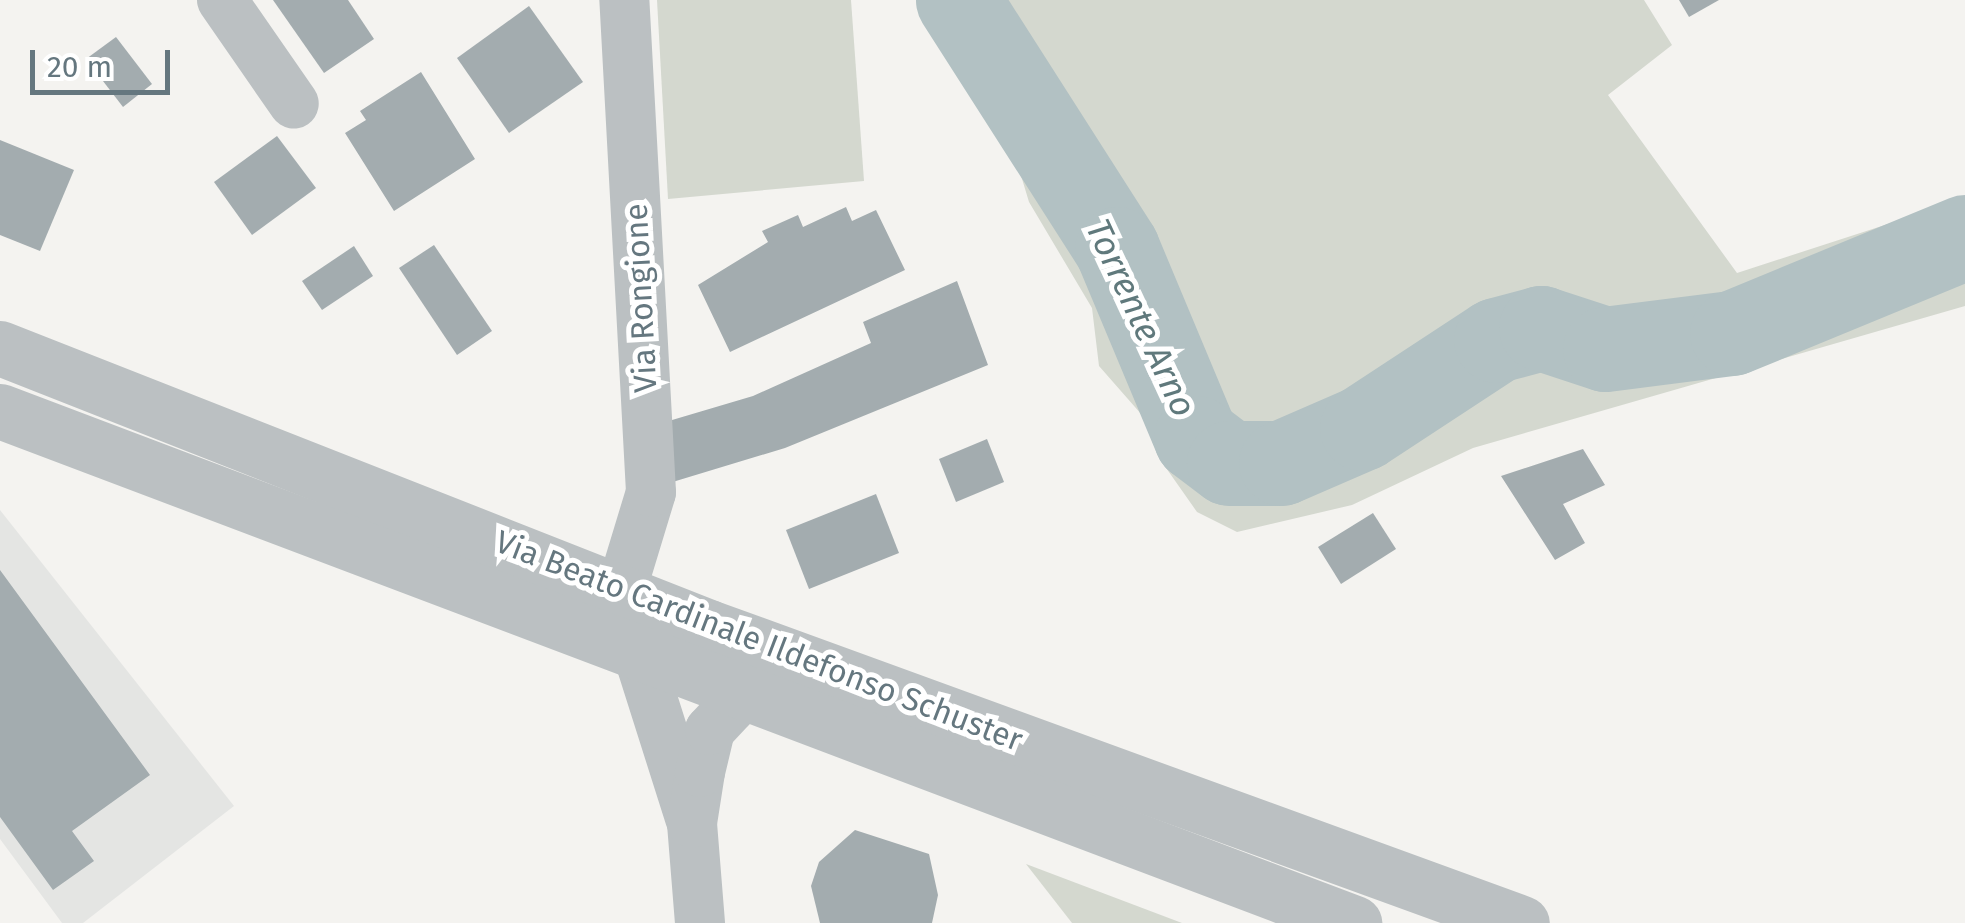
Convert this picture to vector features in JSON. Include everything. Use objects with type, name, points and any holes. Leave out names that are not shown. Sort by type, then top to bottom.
[{"type":"street","points":[[222,0],[294,104]]},
{"type":"street","name":"Via Rongione","points":[[621,591],[651,492],[624,0]]},
{"type":"street","name":"Via Beato Cardinale Ildefonso Schuster","points":[[0,348],[621,591],[1522,923]]},
{"type":"street","name":"Via Beato Cardinale Ildefonso Schuster","points":[[0,411],[640,660],[1354,923]]},
{"type":"street","points":[[640,660],[692,822],[700,923]]},
{"type":"street","points":[[692,822],[710,730],[741,697]]},
{"type":"shaded area","points":[[657,0],[851,0],[864,181],[668,199]]},
{"type":"shaded area","points":[[929,0],[1644,0],[1672,45],[1608,95],[1737,273],[1965,199],[1965,306],[1473,448],[1352,505],[1237,532],[1197,512],[1164,465],[1156,431],[1099,366],[1092,308],[1029,202],[1009,136]]},
{"type":"shaded area","points":[[0,510],[234,806],[83,923],[62,923],[0,839]]},
{"type":"shaded area","points":[[1026,864],[1182,923],[1072,923]]},
{"type":"building","points":[[273,0],[348,0],[374,39],[324,73]]},
{"type":"building","points":[[1679,0],[1719,0],[1689,17]]},
{"type":"building","points":[[529,6],[583,82],[509,133],[457,58]]},
{"type":"building","points":[[116,37],[152,84],[123,107],[86,59]]},
{"type":"building","points":[[421,72],[475,159],[394,211],[345,133],[366,120],[360,111]]},
{"type":"building","points":[[277,136],[316,188],[252,235],[214,182]]},
{"type":"building","points":[[0,140],[74,170],[40,251],[0,235]]},
{"type":"building","points":[[846,207],[852,221],[876,210],[905,270],[730,352],[698,285],[768,242],[762,231],[798,215],[803,227]]},
{"type":"building","points":[[434,245],[492,331],[457,355],[399,268]]},
{"type":"building","points":[[354,246],[373,276],[322,310],[302,281]]},
{"type":"building","points":[[957,281],[988,365],[785,448],[666,484],[662,423],[753,396],[871,343],[863,322]]},
{"type":"building","points":[[987,439],[1004,482],[956,502],[939,459]]},
{"type":"building","points":[[1583,449],[1605,485],[1563,504],[1585,543],[1555,560],[1501,476]]},
{"type":"building","points":[[876,494],[899,553],[809,589],[786,530]]},
{"type":"building","points":[[1373,513],[1396,549],[1341,584],[1318,547]]},
{"type":"building","points":[[0,570],[150,775],[72,831],[94,861],[53,890],[0,817]]},
{"type":"building","points":[[855,830],[929,854],[938,895],[932,923],[820,923],[811,886],[819,862]]},
{"type":"waterway","name":"Torrente Arno","points":[[958,0],[1117,249],[1196,438],[1229,463],[1281,463],[1362,428],[1496,340],[1541,328],[1605,349],[1732,333],[1965,237]]}]
